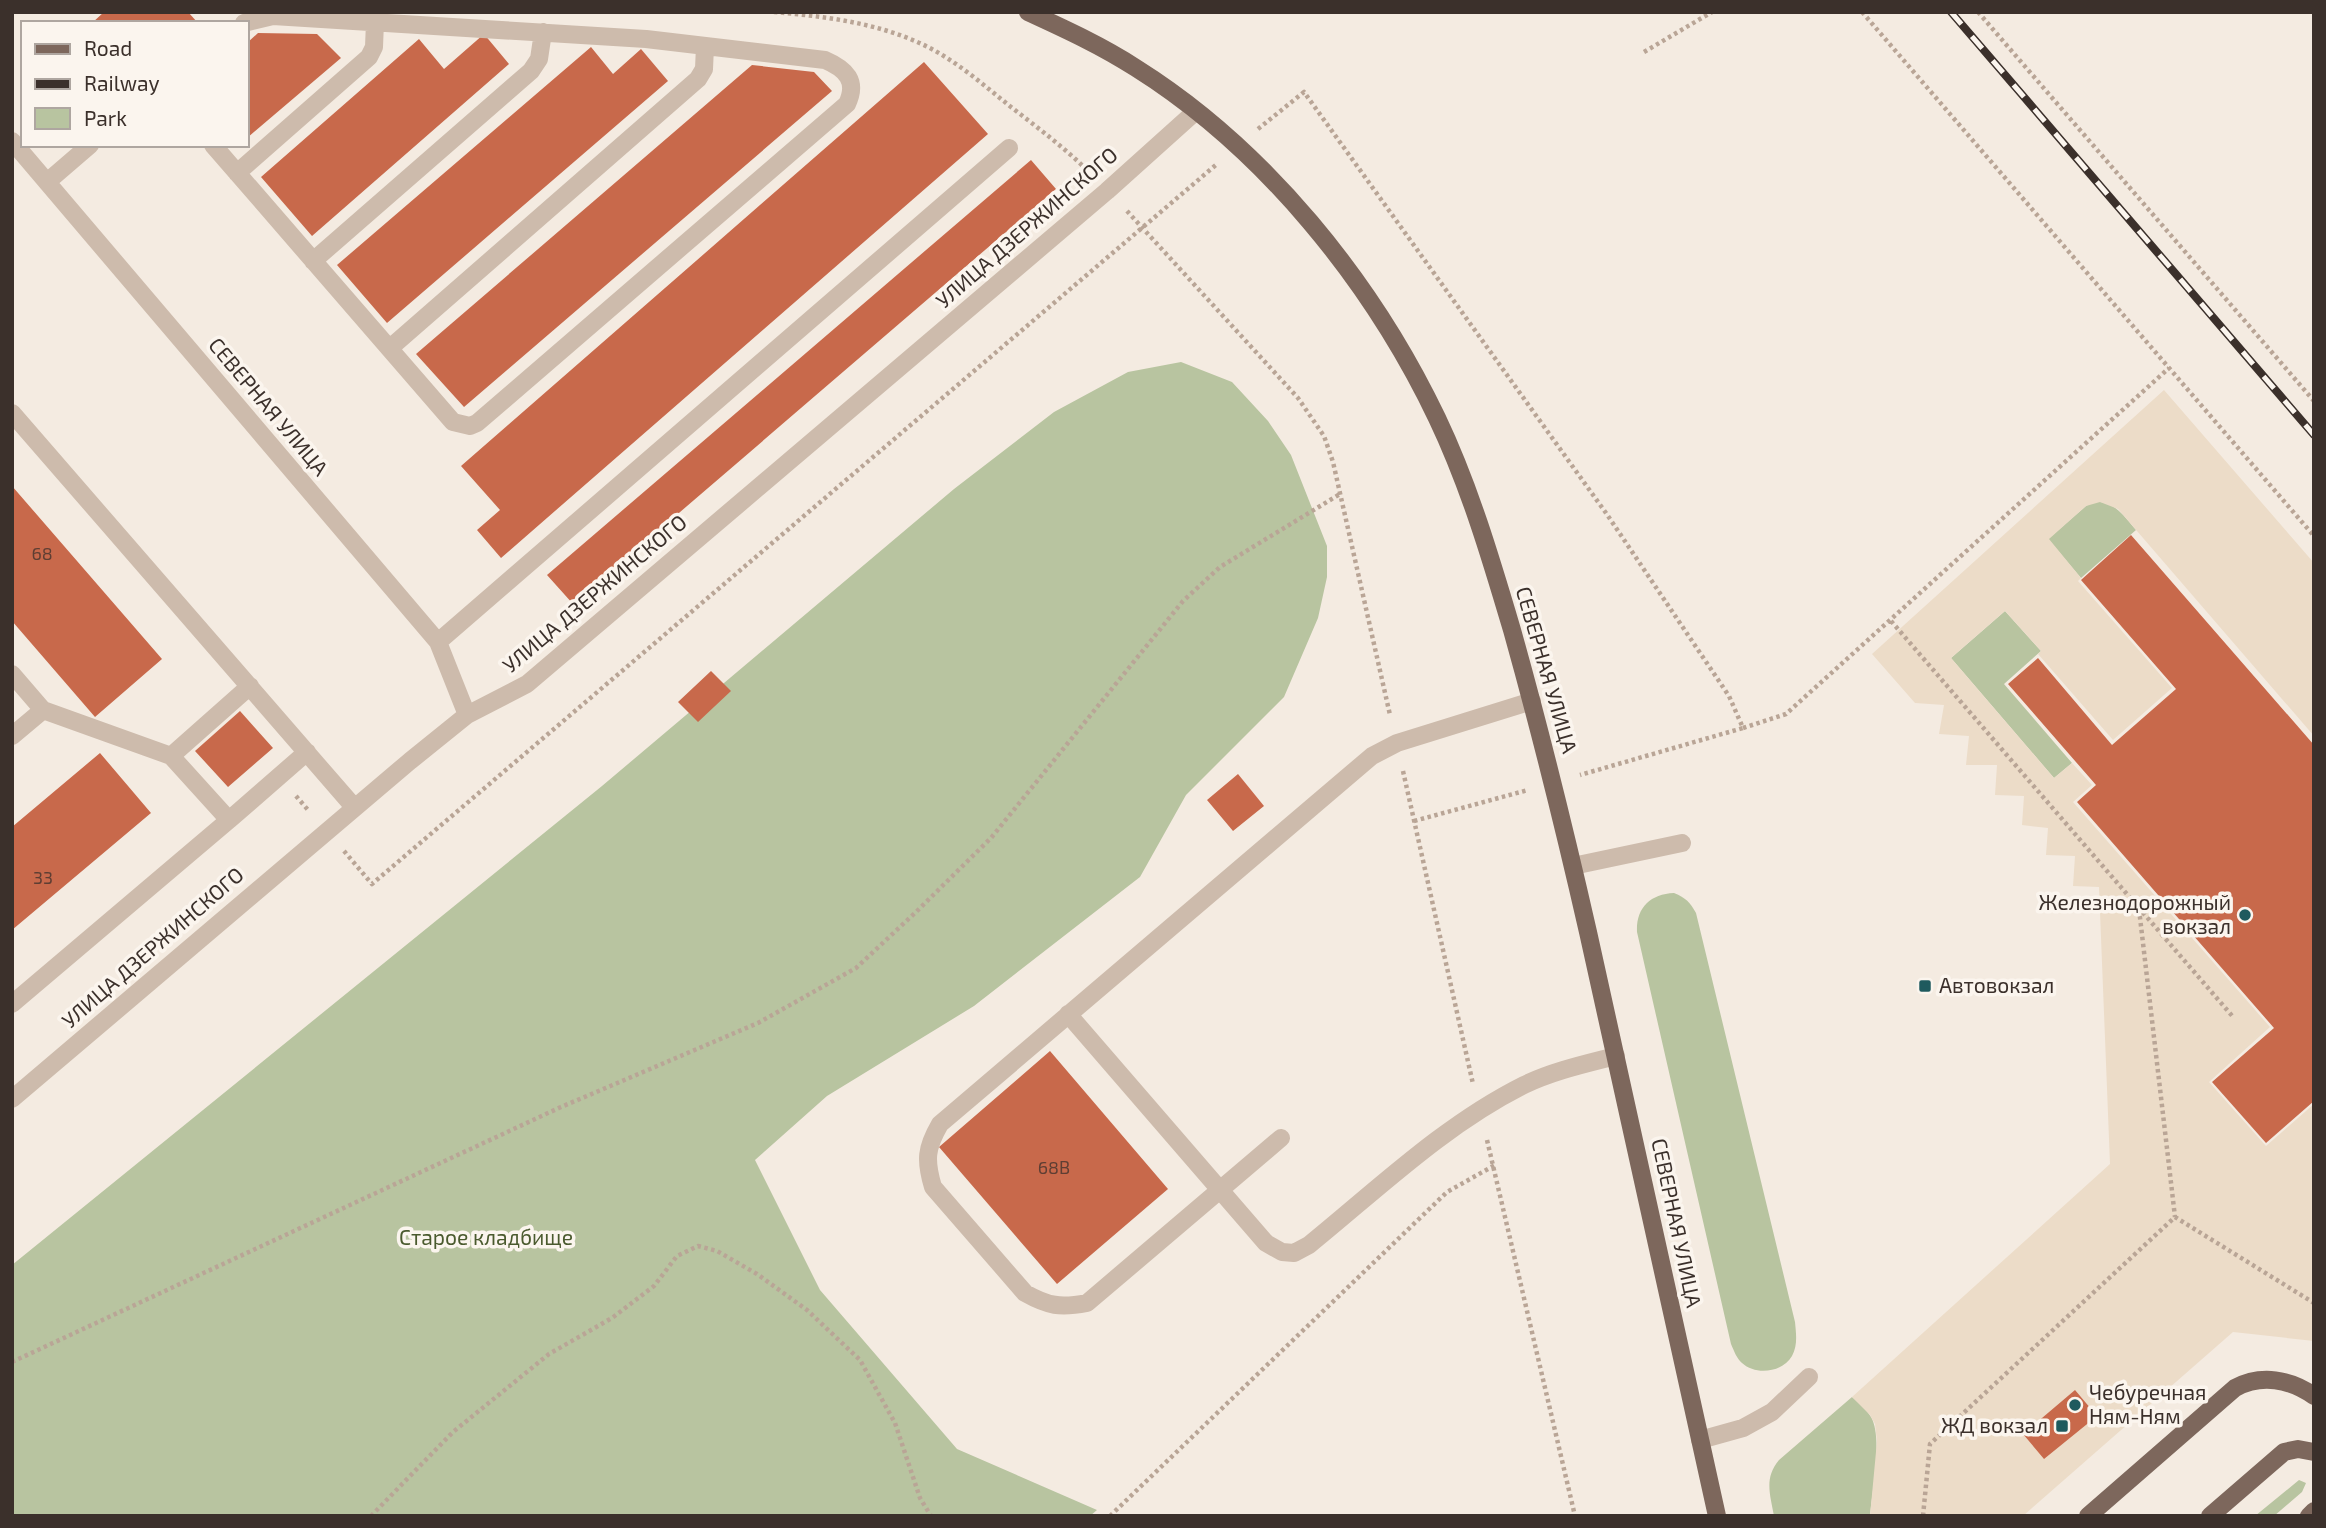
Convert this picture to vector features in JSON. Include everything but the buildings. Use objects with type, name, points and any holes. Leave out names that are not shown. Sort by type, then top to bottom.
[{"type":"main road","name":"СЕВЕРНАЯ УЛИЦА","points":[[1028,12],[1137,68],[1196,111],[1282,190],[1336,253],[1408,360],[1438,421],[1471,500],[1500,588],[1553,783],[1717,1516]]},
{"type":"main road","points":[[2088,1516],[2235,1388],[2246,1382],[2263,1378],[2292,1384],[2314,1396]]},
{"type":"main road","points":[[2210,1516],[2284,1452],[2311,1450]]},
{"type":"main road","points":[[2309,1516],[2314,1511]]},
{"type":"street","points":[[215,147],[453,422],[470,426],[477,423],[847,104],[852,93],[846,73],[825,60],[646,39],[543,32],[273,16],[248,22]]},
{"type":"street","points":[[237,173],[369,57],[374,47],[375,22]]},
{"type":"street","points":[[313,261],[531,71],[539,60],[543,32]]},
{"type":"street","points":[[390,348],[698,79],[704,69],[705,46]]},
{"type":"street","name":"УЛИЦА ДЗЕРЖИНСКОГО","points":[[12,1099],[354,807],[467,715],[527,684],[1107,191],[1196,111]]},
{"type":"street","name":"СЕВЕРНАЯ УЛИЦА","points":[[12,141],[438,642],[467,715]]},
{"type":"street","points":[[47,182],[88,147]]},
{"type":"street","points":[[438,642],[1009,148]]},
{"type":"street","points":[[12,413],[354,807]]},
{"type":"street","points":[[12,674],[43,710],[171,756],[229,820]]},
{"type":"street","points":[[171,756],[250,686]]},
{"type":"street","points":[[1282,1138],[1087,1303],[1066,1307],[1043,1304],[1025,1293],[933,1187],[927,1165],[929,1143],[940,1124],[1371,756],[1396,743],[1532,701]]},
{"type":"street","points":[[12,736],[43,710]]},
{"type":"street","points":[[12,1004],[307,752]]},
{"type":"street","points":[[1573,866],[1682,843]]},
{"type":"street","points":[[1068,1014],[1266,1243],[1282,1252],[1294,1253],[1310,1245],[1444,1135],[1479,1110],[1526,1084],[1559,1071],[1616,1056]]},
{"type":"street","points":[[1700,1440],[1743,1428],[1772,1412],[1809,1377]]},
{"type":"path","points":[[774,12],[813,15],[865,25],[914,40],[944,55],[1069,153],[1145,228],[1298,398],[1324,436],[1340,494],[1479,1110],[1495,1165],[1575,1516]]},
{"type":"path","points":[[1644,52],[1712,12]]},
{"type":"path","points":[[1862,12],[2314,536]]},
{"type":"path","points":[[1978,12],[2314,401]]},
{"type":"path","points":[[278,776],[372,884],[1304,92],[1606,513],[1729,695],[1743,728]]},
{"type":"path","points":[[1414,821],[1786,714],[2169,368]]},
{"type":"path","points":[[12,1362],[561,1107],[758,1023],[856,968],[990,838],[1184,601],[1220,567],[1340,494]]},
{"type":"path","points":[[1891,621],[2234,1018]]},
{"type":"path","points":[[2139,908],[2175,1217]]},
{"type":"path","points":[[1110,1516],[1447,1192],[1495,1165]]},
{"type":"path","points":[[2175,1217],[2314,1303]]},
{"type":"path","points":[[1923,1516],[1930,1444],[2175,1217]]},
{"type":"path","points":[[370,1516],[453,1432],[548,1354],[612,1318],[654,1286],[677,1256],[698,1246],[717,1251],[757,1274],[807,1310],[860,1360],[895,1423],[920,1498],[931,1516]]},
{"type":"green space","name":"Старое кладбище","points":[[1181,362],[1232,382],[1268,421],[1291,455],[1327,546],[1327,577],[1318,618],[1284,697],[1186,795],[1140,877],[974,1006],[827,1096],[755,1160],[820,1290],[957,1449],[1097,1510],[1090,1516],[12,1516],[12,1265],[602,786],[954,489],[1054,412],[1128,372]]},
{"type":"green space","points":[[2093,502],[2113,506],[2136,530],[2081,578],[2048,539]]},
{"type":"green space","points":[[2005,611],[2041,651],[2004,684],[2072,763],[2054,778],[1951,658]]},
{"type":"green space","points":[[1674,893],[1687,901],[1696,913],[1795,1322],[1794,1352],[1788,1361],[1776,1369],[1762,1371],[1748,1367],[1739,1359],[1731,1344],[1637,932],[1639,916],[1646,904],[1658,896]]},
{"type":"green space","points":[[1852,1397],[1871,1417],[1876,1438],[1870,1516],[1774,1516],[1769,1486],[1774,1467]]},
{"type":"green space","points":[[2299,1480],[2306,1483],[2302,1492],[2274,1516],[2255,1516]]},
{"type":"shaded area","points":[[2164,390],[2314,563],[2314,736],[2118,509],[2100,502],[2086,506],[2049,539],[2081,578],[2078,581],[2172,688],[2113,740],[2038,654],[2041,651],[2005,611],[1951,658],[2054,778],[2072,763],[2092,785],[2073,802],[2270,1027],[2209,1082],[2266,1146],[2314,1104],[2314,1341],[2233,1332],[2023,1516],[1870,1516],[1877,1441],[1875,1424],[1852,1397],[2110,1164],[2099,887],[2073,886],[2075,856],[2046,855],[2048,828],[2022,825],[2024,796],[1995,795],[1997,765],[1966,765],[1969,736],[1939,734],[1944,705],[1915,703],[1872,654]]},
{"type":"railway","points":[[1951,12],[2314,435]]},
{"type":"place","name":"Железнодорожный вокзал","points":[[2245,915]]},
{"type":"place","name":"Автовокзал","points":[[1925,986]]},
{"type":"place","name":"Чебуречная Ням-Ням","points":[[2075,1405]]},
{"type":"place","name":"ЖД вокзал","points":[[2062,1426]]}]
